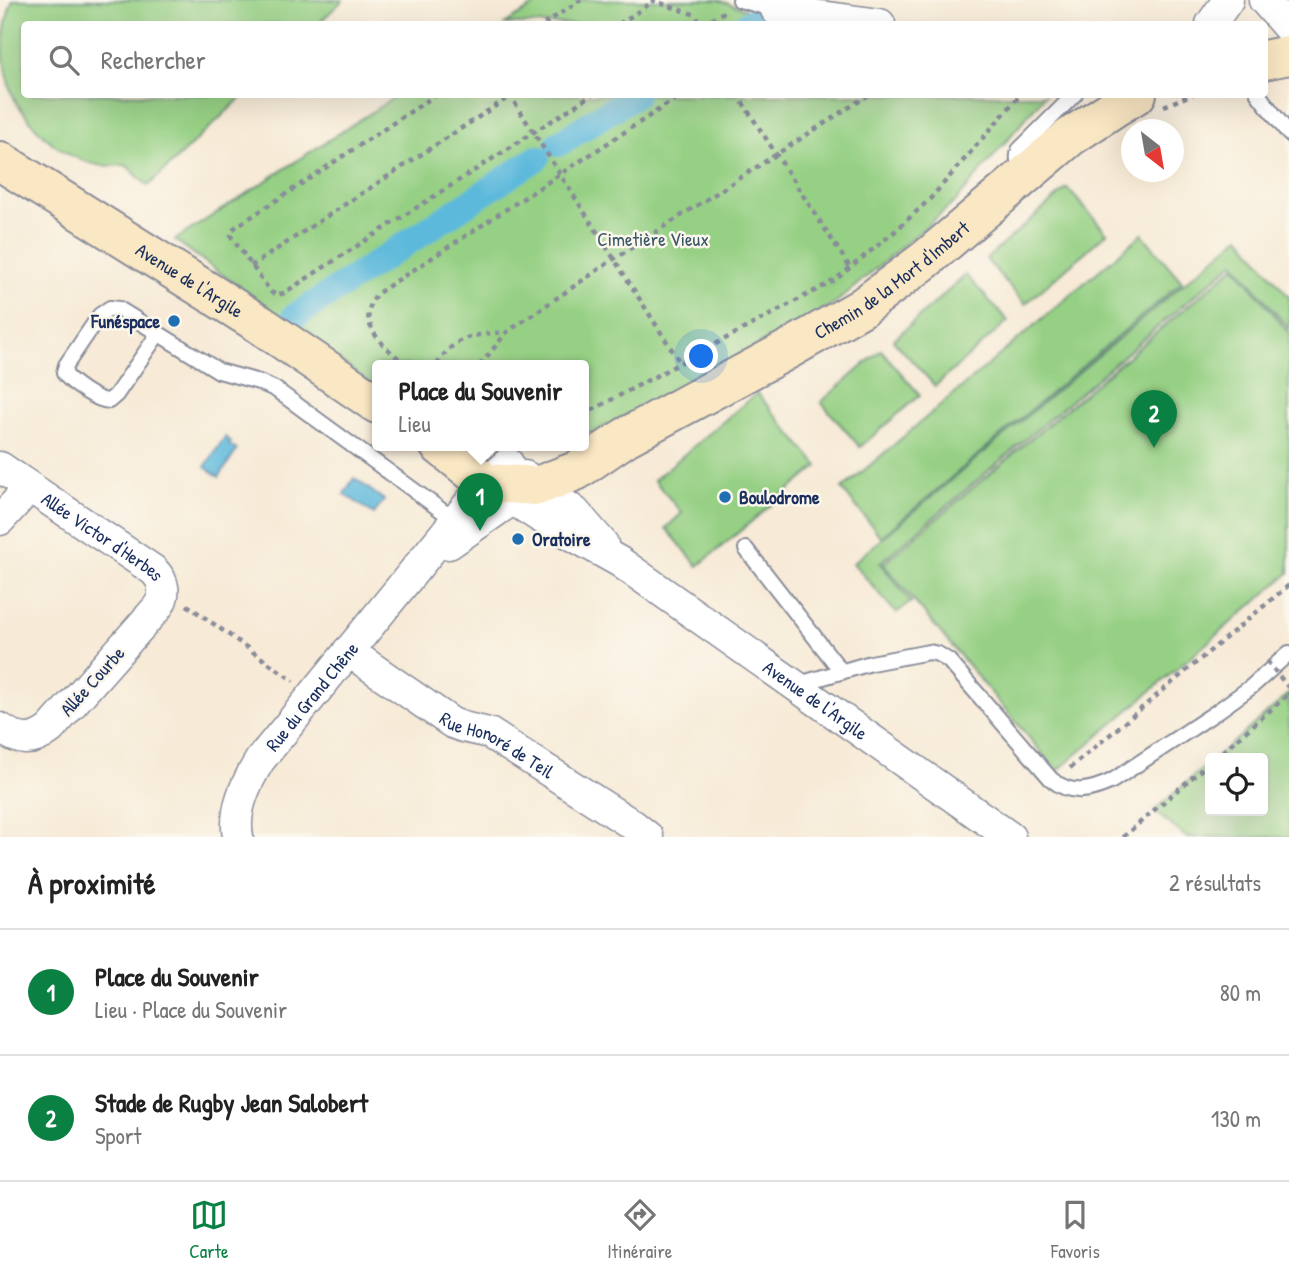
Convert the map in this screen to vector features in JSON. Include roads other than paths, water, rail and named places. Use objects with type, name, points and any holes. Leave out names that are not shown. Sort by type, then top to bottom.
[{"type":"street","points":[[1214,21],[1228,0]]},
{"type":"street","points":[[1264,0],[1289,29]]},
{"type":"street","points":[[776,10],[858,21]]},
{"type":"street","points":[[1268,59],[1289,55]]},
{"type":"street","name":"Chemin de la Mort d'Imbert","points":[[510,483],[576,471],[626,437],[862,307],[925,260],[1070,137],[1121,98]]},
{"type":"street","name":"Avenue de l'Argile","points":[[0,161],[261,325],[372,401]]},
{"type":"street","name":"Chemin de la Mort d'Imbert","points":[[589,447],[626,437]]},
{"type":"street","name":"Avenue de l'Argile","points":[[450,451],[510,483],[575,512],[620,562]]},
{"type":"street","name":"Avenue de l'Argile","points":[[468,451],[476,454],[510,483],[620,562],[1010,837]]},
{"type":"street","name":"Chemin de la Mort d'Imbert","points":[[510,483],[548,459],[576,451]]},
{"type":"street","name":"Allée Victor d'Herbes","points":[[0,467],[153,570],[161,579],[163,588]]},
{"type":"street","points":[[575,512],[576,471]]},
{"type":"street","points":[[417,566],[456,521],[510,483]]},
{"type":"street","points":[[417,566],[510,483]]},
{"type":"street","points":[[0,520],[29,488]]},
{"type":"street","name":"Rue du Grand Chêne","points":[[238,837],[237,815],[240,799],[261,760],[417,566]]},
{"type":"street","name":"Allée Courbe","points":[[0,728],[19,739],[27,740],[50,729],[157,608],[164,597],[163,588]]},
{"type":"street","name":"Rue Honoré de Teil","points":[[348,651],[452,723],[489,733],[648,837]]},
{"type":"lane","points":[[736,2],[776,10]]},
{"type":"lane","points":[[1023,177],[1017,156],[1019,150],[1071,98]]},
{"type":"lane","points":[[1261,98],[1289,134]]},
{"type":"lane","points":[[158,334],[116,395],[109,401],[101,400],[68,379],[64,373],[66,365],[100,315],[110,308],[119,309],[219,371],[275,389],[456,521]]},
{"type":"lane","points":[[746,549],[842,671]]},
{"type":"lane","points":[[795,686],[871,663],[933,652],[945,657],[1040,768],[1054,781],[1074,791],[1098,788],[1112,781],[1242,694],[1289,653]]},
{"type":"water","points":[[225,437],[231,442],[229,445],[237,450],[219,477],[205,467]]},
{"type":"water","points":[[354,478],[384,500],[374,514],[344,494]]},
{"type":"waterway","points":[[752,21],[759,16]]},
{"type":"waterway","points":[[558,144],[630,98]]},
{"type":"waterway","points":[[294,317],[537,158]]},
{"type":"place","name":"Funéspace","points":[[174,321]]},
{"type":"place","name":"Stade de Rugby Jean Salobert","points":[[1154,448]]},
{"type":"place","name":"Boulodrome","points":[[725,497]]},
{"type":"place","name":"Place du Souvenir","points":[[480,531]]},
{"type":"place","name":"Oratoire","points":[[518,539]]},
{"type":"park label","name":"Cimetière Vieux","points":[[653,239]]}]
